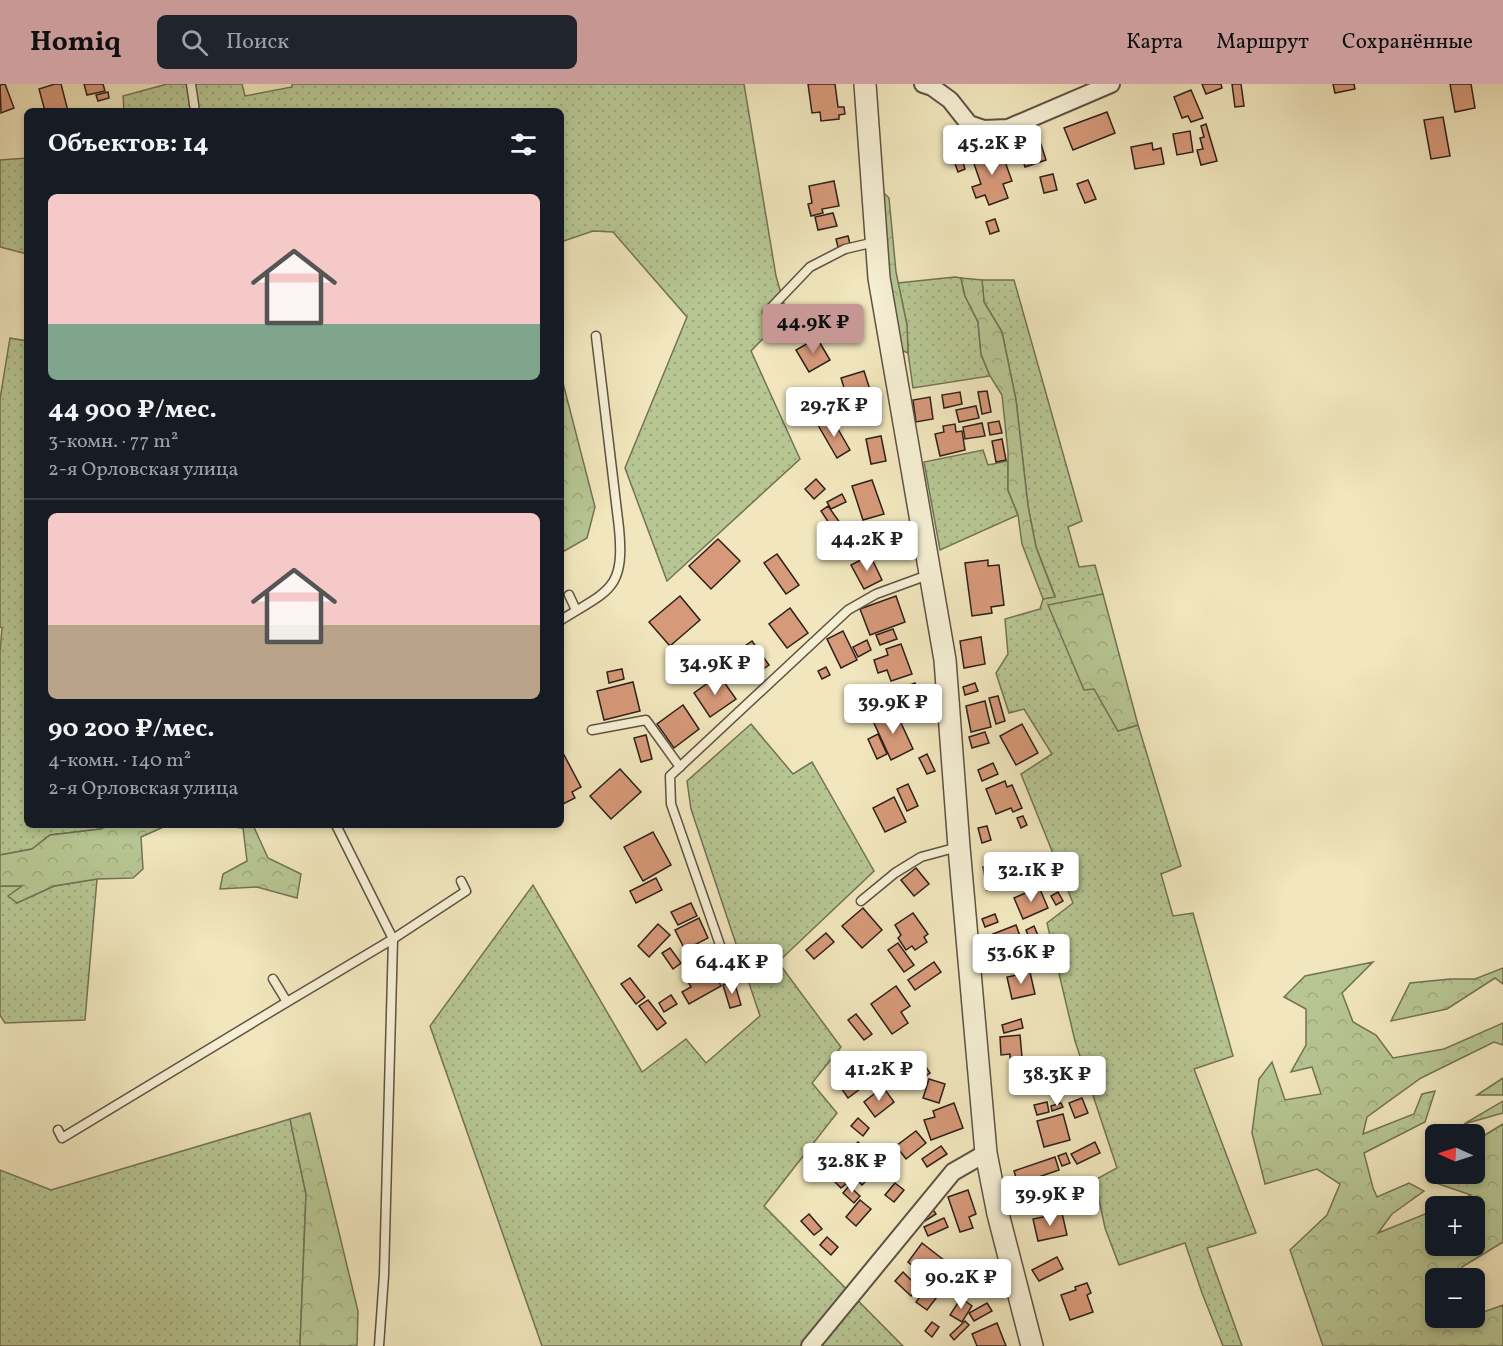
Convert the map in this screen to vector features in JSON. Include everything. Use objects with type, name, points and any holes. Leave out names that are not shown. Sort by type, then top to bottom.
[{"type":"street","points":[[865,84],[879,278],[932,574],[945,660],[958,847],[986,1153],[998,1214],[1032,1346]]},
{"type":"street","points":[[930,85],[950,100],[969,124],[984,129],[1008,128],[1111,84]]},
{"type":"street","points":[[810,1346],[953,1172],[986,1153]]},
{"type":"lane","points":[[191,84],[195,108]]},
{"type":"lane","points":[[767,312],[810,267],[845,249],[877,242]]},
{"type":"lane","points":[[564,618],[604,593],[615,581],[621,551],[596,336]]},
{"type":"lane","points":[[728,968],[671,804],[670,776],[848,610],[876,594],[932,574]]},
{"type":"lane","points":[[569,595],[576,610]]},
{"type":"lane","points":[[592,730],[646,720],[680,767]]},
{"type":"lane","points":[[338,828],[393,939],[384,1275],[379,1346]]},
{"type":"lane","points":[[861,901],[896,873],[921,857],[958,847]]},
{"type":"lane","points":[[58,1130],[62,1138],[393,939],[466,891],[461,881]]},
{"type":"lane","points":[[273,979],[287,1002]]},
{"type":"green space","points":[[167,84],[242,84],[245,96],[292,87],[292,84],[744,84],[776,276],[787,314],[751,351],[800,459],[667,581],[625,468],[687,317],[613,232],[593,231],[564,241],[564,108],[124,108],[123,96]]},
{"type":"green space","points":[[24,158],[24,253],[0,247],[0,160]]},
{"type":"green space","points":[[883,192],[889,198],[896,272],[907,325],[908,353],[899,349],[885,274]]},
{"type":"green space","points":[[961,278],[965,296],[978,322],[981,354],[990,376],[913,388],[907,325],[898,283]]},
{"type":"green space","points":[[961,278],[982,280],[984,302],[1002,332],[1016,400],[1028,506],[1036,547],[1055,597],[1043,599],[1022,544],[1018,515],[1008,490],[1008,452],[1002,395],[990,376],[981,354],[978,322],[965,296]]},
{"type":"green space","points":[[982,280],[1014,280],[1082,521],[1068,527],[1079,567],[1095,565],[1103,594],[1049,606],[1118,731],[1138,725],[1181,866],[1161,874],[1173,916],[1193,913],[1233,1056],[1194,1069],[1256,1233],[1207,1248],[1242,1346],[1223,1346],[1185,1243],[1119,1265],[1105,1228],[1095,1180],[1117,1168],[1075,1041],[1047,923],[1073,903],[1021,774],[1052,754],[1024,709],[1009,713],[996,673],[1008,654],[1005,619],[1040,609],[1043,599],[1055,596],[1036,547],[1028,506],[1016,400],[1002,332],[984,302]]},
{"type":"green space","points":[[10,338],[24,340],[24,828],[101,828],[50,835],[32,849],[0,855],[2,628],[0,627],[0,399]]},
{"type":"green space","points":[[564,387],[595,507],[587,538],[564,551]]},
{"type":"green space","points":[[983,450],[988,465],[1008,461],[1008,490],[1018,515],[940,550],[924,462]]},
{"type":"green space","points":[[1103,594],[1138,725],[1118,731],[1094,689],[1084,690],[1048,605]]},
{"type":"green space","points":[[751,724],[793,774],[812,762],[874,871],[778,962],[841,1047],[812,1083],[837,1113],[764,1206],[903,1346],[542,1346],[430,1026],[533,885],[642,1072],[686,1039],[706,1063],[760,1016],[691,809],[687,781]]},
{"type":"green space","points":[[161,828],[141,837],[143,869],[133,878],[97,879],[54,886],[17,903],[8,896],[22,886],[0,886],[0,855],[32,849],[50,835],[101,829]]},
{"type":"green space","points":[[243,828],[254,828],[268,858],[301,874],[297,898],[257,887],[220,889],[223,874],[247,861]]},
{"type":"green space","points":[[97,879],[85,1020],[5,1023],[0,1015],[0,886],[24,886],[17,903],[54,886]]},
{"type":"green space","points":[[1373,962],[1342,993],[1353,1022],[1376,1035],[1393,1058],[1444,1049],[1503,1023],[1503,1045],[1494,1042],[1421,1078],[1367,1117],[1363,1134],[1414,1114],[1422,1094],[1435,1091],[1425,1122],[1364,1153],[1377,1197],[1409,1183],[1424,1191],[1392,1214],[1378,1233],[1425,1214],[1425,1256],[1480,1256],[1462,1268],[1425,1268],[1425,1328],[1485,1328],[1485,1311],[1503,1305],[1503,1346],[1323,1346],[1290,1250],[1327,1215],[1340,1184],[1317,1169],[1265,1184],[1252,1133],[1259,1079],[1272,1062],[1285,1100],[1321,1094],[1312,1067],[1291,1072],[1306,1045],[1306,1009],[1284,997],[1305,976]]},
{"type":"green space","points":[[1503,968],[1503,984],[1495,978],[1447,1009],[1391,1021],[1410,983],[1475,979]]},
{"type":"green space","points":[[1503,1078],[1503,1095],[1477,1095]]},
{"type":"green space","points":[[1503,1101],[1503,1113],[1464,1124]]},
{"type":"green space","points":[[310,1113],[358,1311],[357,1346],[300,1346],[306,1194],[290,1119]]},
{"type":"green space","points":[[290,1119],[306,1194],[300,1346],[0,1346],[0,1170],[51,1190]]},
{"type":"green space","points":[[1503,1124],[1503,1242],[1485,1253],[1485,1196],[1469,1196],[1471,1195],[1439,1184],[1485,1184],[1485,1135]]},
{"type":"building","points":[[5,84],[14,108],[1,113],[0,85]]},
{"type":"building","points":[[61,84],[67,108],[44,108],[39,89]]},
{"type":"building","points":[[84,84],[103,84],[105,91],[87,95]]},
{"type":"building","points":[[808,84],[835,84],[838,107],[844,107],[845,114],[839,115],[839,119],[821,121],[820,112],[812,113]]},
{"type":"building","points":[[1202,84],[1221,84],[1222,88],[1206,94]]},
{"type":"building","points":[[1232,84],[1241,84],[1244,106],[1235,107]]},
{"type":"building","points":[[1333,84],[1354,84],[1355,89],[1335,93]]},
{"type":"building","points":[[1450,84],[1471,84],[1475,108],[1455,112]]},
{"type":"building","points":[[1191,90],[1203,118],[1191,122],[1188,116],[1182,118],[1174,97]]},
{"type":"building","points":[[108,92],[109,98],[98,101],[96,95]]},
{"type":"building","points":[[1107,112],[1115,133],[1073,150],[1064,128]]},
{"type":"building","points":[[1443,117],[1450,156],[1431,159],[1424,120]]},
{"type":"building","points":[[1206,124],[1217,161],[1201,165],[1197,150],[1203,149],[1200,138],[1204,137],[1201,126]]},
{"type":"building","points":[[1190,131],[1193,152],[1177,155],[1173,134]]},
{"type":"building","points":[[1038,135],[1046,160],[1025,167],[1017,141]]},
{"type":"building","points":[[1152,143],[1153,150],[1161,148],[1164,164],[1135,169],[1131,147]]},
{"type":"building","points":[[1000,148],[1012,181],[1003,184],[1008,198],[989,205],[985,195],[976,198],[972,187],[981,184],[972,158]]},
{"type":"building","points":[[962,159],[965,169],[958,172],[954,161]]},
{"type":"building","points":[[1053,174],[1057,190],[1044,193],[1040,177]]},
{"type":"building","points":[[1088,180],[1096,199],[1085,203],[1077,184]]},
{"type":"building","points":[[834,181],[839,206],[822,209],[823,213],[811,216],[808,204],[812,203],[809,186]]},
{"type":"building","points":[[833,213],[837,226],[818,230],[815,217]]},
{"type":"building","points":[[995,219],[999,231],[990,234],[986,222]]},
{"type":"building","points":[[848,236],[850,244],[838,247],[836,239]]},
{"type":"building","points":[[817,338],[830,360],[809,372],[796,350]]},
{"type":"building","points":[[864,371],[872,396],[849,404],[841,378]]},
{"type":"building","points":[[987,391],[991,412],[982,414],[978,392]]},
{"type":"building","points":[[960,392],[962,404],[944,408],[942,395]]},
{"type":"building","points":[[930,397],[933,419],[916,422],[913,400]]},
{"type":"building","points":[[976,406],[979,418],[959,422],[956,410]]},
{"type":"building","points":[[831,417],[850,450],[837,458],[818,425]]},
{"type":"building","points":[[999,421],[1002,433],[990,435],[988,423]]},
{"type":"building","points":[[982,423],[985,436],[965,439],[963,427]]},
{"type":"building","points":[[955,424],[956,432],[962,431],[965,450],[940,456],[935,434],[944,432],[943,426]]},
{"type":"building","points":[[881,436],[886,461],[871,464],[866,439]]},
{"type":"building","points":[[1002,439],[1006,460],[996,462],[992,441]]},
{"type":"building","points":[[816,479],[825,489],[814,499],[805,489]]},
{"type":"building","points":[[872,480],[884,514],[863,520],[852,486]]},
{"type":"building","points":[[842,494],[846,502],[831,509],[827,502]]},
{"type":"building","points":[[828,506],[843,527],[835,532],[821,511]]},
{"type":"building","points":[[861,523],[864,535],[850,539],[847,528]]},
{"type":"building","points":[[891,533],[895,547],[888,548],[884,535]]},
{"type":"building","points":[[718,539],[740,561],[711,589],[689,566]]},
{"type":"building","points":[[777,554],[799,585],[786,594],[764,563]]},
{"type":"building","points":[[870,555],[882,580],[864,589],[851,565]]},
{"type":"building","points":[[988,560],[988,566],[999,565],[1004,605],[991,607],[992,613],[972,616],[965,563]]},
{"type":"building","points":[[680,596],[700,620],[670,646],[649,622]]},
{"type":"building","points":[[896,596],[905,622],[870,635],[860,609]]},
{"type":"building","points":[[790,608],[808,633],[787,648],[769,624]]},
{"type":"building","points":[[893,629],[897,639],[880,645],[876,635]]},
{"type":"building","points":[[843,631],[857,660],[841,668],[827,639]]},
{"type":"building","points":[[981,637],[985,664],[964,668],[960,641]]},
{"type":"building","points":[[867,640],[871,650],[858,657],[853,647]]},
{"type":"building","points":[[752,641],[769,665],[743,683],[726,659]]},
{"type":"building","points":[[901,644],[912,674],[891,681],[887,670],[878,673],[874,660],[888,655],[886,649]]},
{"type":"building","points":[[826,667],[830,675],[822,679],[818,671]]},
{"type":"building","points":[[622,669],[624,679],[609,683],[607,672]]},
{"type":"building","points":[[719,675],[736,699],[710,717],[694,693]]},
{"type":"building","points":[[633,682],[640,711],[604,720],[597,691]]},
{"type":"building","points":[[915,683],[923,703],[900,712],[892,692]]},
{"type":"building","points":[[975,683],[978,691],[965,695],[963,687]]},
{"type":"building","points":[[998,696],[1005,721],[996,724],[989,698]]},
{"type":"building","points":[[985,701],[991,727],[971,732],[966,706]]},
{"type":"building","points":[[683,705],[699,729],[674,748],[657,724]]},
{"type":"building","points":[[895,710],[913,749],[891,760],[873,721]]},
{"type":"building","points":[[1022,724],[1038,753],[1016,765],[1000,736]]},
{"type":"building","points":[[985,732],[989,743],[972,748],[969,737]]},
{"type":"building","points":[[878,734],[887,754],[877,759],[868,739]]},
{"type":"building","points":[[646,735],[652,759],[641,762],[634,738]]},
{"type":"building","points":[[927,754],[935,771],[927,774],[919,758]]},
{"type":"building","points":[[564,755],[581,787],[572,792],[575,798],[564,804]]},
{"type":"building","points":[[993,763],[998,774],[982,781],[978,770]]},
{"type":"building","points":[[620,769],[641,792],[611,819],[590,796]]},
{"type":"building","points":[[1005,781],[1007,787],[1012,785],[1022,808],[1013,812],[1011,808],[996,814],[986,789]]},
{"type":"building","points":[[908,784],[918,806],[907,811],[897,789]]},
{"type":"building","points":[[894,797],[906,822],[885,832],[873,808]]},
{"type":"building","points":[[1023,816],[1027,825],[1021,828],[1017,818]]},
{"type":"building","points":[[987,826],[991,840],[982,843],[978,828]]},
{"type":"building","points":[[653,832],[671,865],[643,881],[624,847]]},
{"type":"building","points":[[1010,863],[1014,885],[987,890],[983,867]]},
{"type":"building","points":[[916,868],[929,884],[914,896],[901,880]]},
{"type":"building","points":[[656,878],[662,890],[636,903],[630,891]]},
{"type":"building","points":[[1039,887],[1048,908],[1023,919],[1014,898]]},
{"type":"building","points":[[1058,892],[1063,901],[1056,905],[1051,896]]},
{"type":"building","points":[[691,903],[697,916],[678,925],[671,912]]},
{"type":"building","points":[[863,908],[882,930],[862,948],[842,926]]},
{"type":"building","points":[[913,913],[928,934],[924,937],[927,942],[915,950],[912,946],[906,950],[898,938],[901,935],[895,925]]},
{"type":"building","points":[[995,914],[998,922],[985,927],[982,919]]},
{"type":"building","points":[[699,918],[708,938],[685,950],[675,930]]},
{"type":"building","points":[[658,924],[670,935],[649,957],[638,946]]},
{"type":"building","points":[[1016,925],[1023,944],[1001,955],[993,934]]},
{"type":"building","points":[[1034,926],[1039,938],[1031,942],[1026,930]]},
{"type":"building","points":[[826,933],[834,942],[814,959],[806,950]]},
{"type":"building","points":[[898,943],[914,965],[904,972],[888,950]]},
{"type":"building","points":[[1039,945],[1042,959],[1034,961],[1031,946]]},
{"type":"building","points":[[670,948],[681,963],[673,969],[662,953]]},
{"type":"building","points":[[934,962],[941,972],[915,990],[908,980]]},
{"type":"building","points":[[709,963],[721,986],[689,1004],[682,992],[691,987],[687,980],[696,975],[694,971]]},
{"type":"building","points":[[1029,968],[1035,994],[1012,999],[1007,977],[1021,974],[1020,971]]},
{"type":"building","points":[[630,978],[645,997],[636,1004],[621,984]]},
{"type":"building","points":[[734,981],[741,1005],[730,1008],[723,985]]},
{"type":"building","points":[[896,986],[910,1006],[901,1012],[908,1023],[892,1034],[871,1004]]},
{"type":"building","points":[[671,995],[677,1004],[664,1012],[659,1003]]},
{"type":"building","points":[[648,1000],[666,1023],[657,1030],[639,1006]]},
{"type":"building","points":[[856,1014],[872,1034],[864,1040],[848,1020]]},
{"type":"building","points":[[1021,1019],[1023,1028],[1004,1033],[1002,1025]]},
{"type":"building","points":[[1020,1035],[1022,1057],[1010,1058],[1010,1054],[1001,1055],[1000,1037]]},
{"type":"building","points":[[918,1055],[930,1073],[910,1087],[903,1078],[898,1082],[892,1073]]},
{"type":"building","points":[[1048,1058],[1052,1082],[1047,1083],[1048,1088],[1031,1091],[1026,1062]]},
{"type":"building","points":[[862,1059],[876,1077],[848,1098],[841,1088],[854,1078],[848,1070]]},
{"type":"building","points":[[1068,1069],[1069,1080],[1056,1082],[1054,1071]]},
{"type":"building","points":[[929,1079],[945,1084],[939,1103],[923,1098]]},
{"type":"building","points":[[883,1087],[894,1102],[875,1117],[864,1102]]},
{"type":"building","points":[[1082,1098],[1088,1113],[1075,1118],[1069,1103]]},
{"type":"building","points":[[1047,1102],[1049,1112],[1037,1115],[1034,1105]]},
{"type":"building","points":[[954,1103],[963,1128],[931,1140],[924,1120],[935,1117],[933,1111]]},
{"type":"building","points":[[1061,1103],[1063,1107],[1052,1111],[1051,1106]]},
{"type":"building","points":[[1063,1114],[1070,1140],[1044,1147],[1037,1121]]},
{"type":"building","points":[[858,1118],[869,1128],[863,1136],[851,1126]]},
{"type":"building","points":[[916,1131],[926,1143],[906,1159],[896,1146]]},
{"type":"building","points":[[858,1142],[881,1166],[862,1185],[838,1161]]},
{"type":"building","points":[[1095,1142],[1100,1153],[1077,1164],[1071,1154]]},
{"type":"building","points":[[941,1146],[947,1154],[927,1167],[922,1159]]},
{"type":"building","points":[[1066,1153],[1070,1163],[1062,1166],[1058,1156]]},
{"type":"building","points":[[1055,1157],[1059,1170],[1018,1184],[1014,1171]]},
{"type":"building","points":[[839,1175],[847,1183],[841,1188],[833,1180]]},
{"type":"building","points":[[1063,1177],[1066,1190],[1035,1197],[1032,1185]]},
{"type":"building","points":[[895,1183],[904,1190],[894,1202],[885,1195]]},
{"type":"building","points":[[849,1186],[860,1196],[854,1203],[843,1193]]},
{"type":"building","points":[[968,1190],[976,1214],[969,1217],[973,1228],[960,1232],[948,1197]]},
{"type":"building","points":[[860,1200],[871,1209],[856,1226],[846,1217]]},
{"type":"building","points":[[932,1208],[936,1214],[925,1221],[921,1215]]},
{"type":"building","points":[[1062,1213],[1067,1235],[1038,1241],[1033,1219]]},
{"type":"building","points":[[809,1214],[822,1229],[814,1235],[801,1221]]},
{"type":"building","points":[[944,1218],[948,1227],[928,1236],[924,1227]]},
{"type":"building","points":[[827,1237],[838,1247],[831,1255],[820,1245]]},
{"type":"building","points":[[922,1243],[945,1261],[931,1280],[908,1262]]},
{"type":"building","points":[[1057,1257],[1063,1269],[1039,1281],[1032,1270]]},
{"type":"building","points":[[986,1261],[995,1290],[972,1297],[963,1268]]},
{"type":"building","points":[[942,1267],[953,1276],[927,1310],[916,1302]]},
{"type":"building","points":[[903,1272],[918,1287],[911,1296],[895,1281]]},
{"type":"building","points":[[1087,1283],[1091,1293],[1087,1295],[1093,1312],[1070,1320],[1061,1295]]},
{"type":"building","points":[[961,1298],[972,1306],[962,1322],[950,1315]]},
{"type":"building","points":[[987,1303],[992,1311],[974,1321],[969,1313]]},
{"type":"building","points":[[965,1321],[969,1325],[954,1340],[950,1335]]},
{"type":"building","points":[[932,1322],[939,1327],[932,1337],[925,1331]]},
{"type":"building","points":[[997,1323],[1006,1346],[977,1346],[972,1334]]}]
